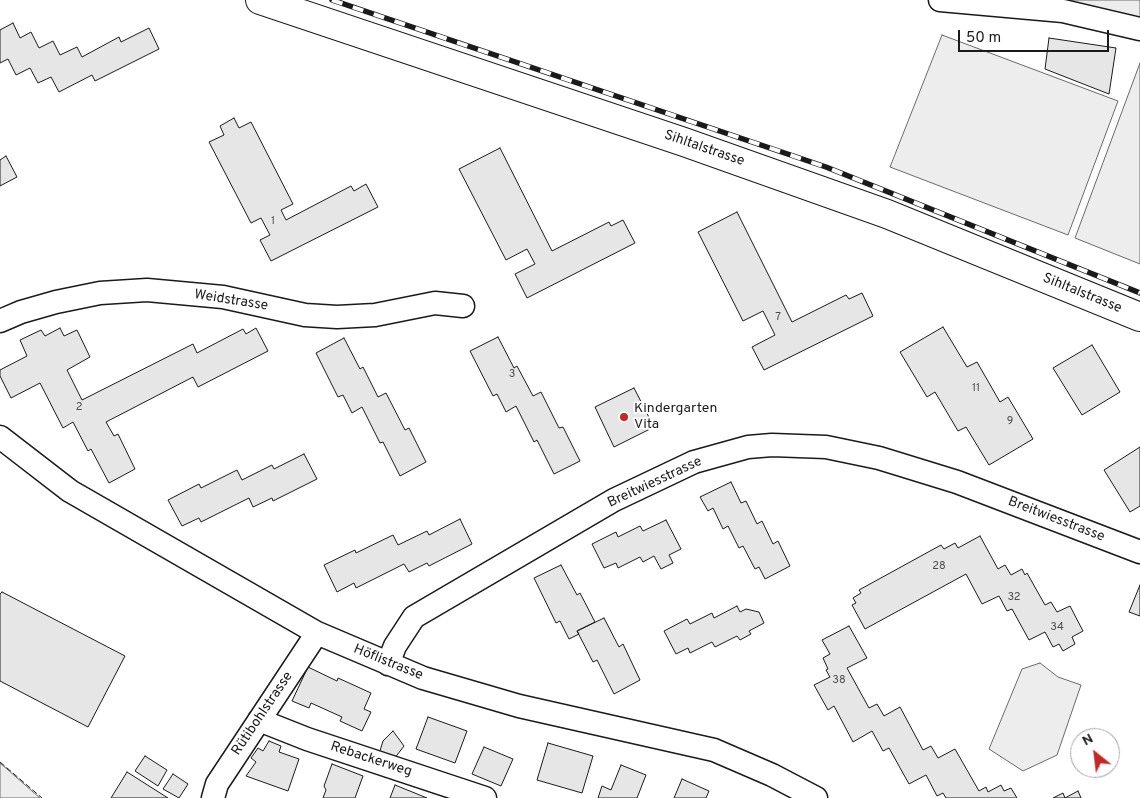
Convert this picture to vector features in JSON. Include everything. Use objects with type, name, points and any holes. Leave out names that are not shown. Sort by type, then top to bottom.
[{"type":"main road","name":"Sihltalstrasse","points":[[260,0],[684,142],[878,210],[1140,318]]},
{"type":"street","points":[[940,0],[1063,11],[1140,29]]},
{"type":"street","name":"Weidstrasse","points":[[0,321],[21,312],[65,300],[100,293],[147,290],[223,297],[305,315],[337,317],[375,315],[435,303],[463,306]]},
{"type":"street","name":"Höflistrasse","points":[[0,437],[70,492],[317,633],[423,678],[519,706],[714,750],[772,775],[816,798]]},
{"type":"street","name":"Breitwiesstrasse","points":[[388,664],[395,646],[414,617],[614,500],[694,462],[748,447],[772,445],[826,447],[879,458],[957,482],[1140,552]]},
{"type":"street","name":"Rütibohlstrasse","points":[[213,798],[217,784],[317,633]]},
{"type":"street","name":"Rebackerweg","points":[[259,720],[307,739],[485,798]]},
{"type":"shaded area","points":[[1072,0],[1140,0],[1140,19],[1071,2]]},
{"type":"shaded area","points":[[942,35],[1118,101],[1068,235],[890,167]]},
{"type":"shaded area","points":[[1140,63],[1140,264],[1075,238]]},
{"type":"shaded area","points":[[1040,663],[1058,677],[1081,685],[1057,755],[1023,771],[989,749],[1022,669]]},
{"type":"shaded area","points":[[0,763],[40,798],[0,798]]},
{"type":"building","points":[[13,23],[20,38],[31,32],[39,48],[53,41],[60,55],[77,47],[82,57],[119,37],[121,42],[149,28],[159,49],[95,81],[92,75],[59,92],[51,77],[38,83],[30,68],[16,75],[8,59],[0,63],[0,30]]},
{"type":"building","points":[[1049,38],[1116,48],[1109,94],[1045,69]]},
{"type":"building","points":[[234,118],[239,128],[251,122],[293,204],[281,210],[286,220],[351,186],[354,191],[366,184],[378,207],[271,261],[260,240],[270,235],[261,218],[251,223],[209,142],[224,135],[220,126]]},
{"type":"building","points":[[500,148],[552,251],[609,222],[611,226],[623,220],[635,243],[527,298],[515,274],[535,264],[527,249],[506,260],[459,169]]},
{"type":"building","points":[[6,156],[17,177],[0,186],[0,160]]},
{"type":"building","points":[[737,212],[792,322],[846,295],[849,299],[862,293],[873,316],[764,370],[752,347],[775,335],[763,311],[743,321],[698,232]]},
{"type":"building","points":[[943,327],[967,367],[977,362],[1000,402],[1008,397],[1033,439],[989,465],[966,427],[958,431],[935,392],[927,397],[900,352]]},
{"type":"building","points":[[60,328],[64,336],[77,330],[90,357],[67,370],[82,400],[193,344],[197,353],[243,329],[246,334],[256,328],[268,351],[198,387],[193,377],[106,422],[114,436],[118,434],[135,469],[109,483],[91,449],[88,451],[73,422],[63,428],[40,383],[11,398],[0,376],[0,370],[27,356],[20,340],[41,330],[45,336]]},
{"type":"building","points":[[498,337],[514,368],[517,366],[533,396],[541,392],[559,428],[563,427],[580,461],[554,474],[537,440],[534,442],[516,406],[506,412],[497,394],[493,396],[470,351]]},
{"type":"building","points":[[344,338],[360,369],[363,367],[378,397],[386,393],[405,430],[409,428],[426,462],[400,476],[383,442],[380,443],[362,407],[352,413],[343,395],[338,397],[316,353]]},
{"type":"building","points":[[1092,345],[1120,392],[1082,415],[1053,368]]},
{"type":"building","name":"Kindergarten Vita","points":[[634,388],[654,427],[614,447],[595,407]]},
{"type":"building","points":[[1140,447],[1140,506],[1130,512],[1104,470]]},
{"type":"building","points":[[304,454],[317,479],[273,501],[272,498],[253,507],[249,498],[201,522],[199,518],[182,526],[168,500],[199,484],[201,488],[237,470],[242,480],[272,465],[274,469]]},
{"type":"building","points":[[731,482],[741,503],[746,501],[757,524],[762,521],[773,544],[778,541],[790,566],[765,579],[759,567],[755,569],[743,546],[739,548],[728,526],[723,529],[713,508],[708,511],[700,497]]},
{"type":"building","points":[[460,519],[472,544],[429,566],[427,563],[409,572],[404,564],[356,588],[354,583],[337,592],[324,565],[355,550],[356,553],[393,535],[398,545],[427,531],[429,535]]},
{"type":"building","points":[[666,520],[681,549],[669,555],[673,563],[661,569],[654,556],[643,562],[640,557],[618,568],[616,563],[604,568],[592,544],[616,532],[618,537],[640,526],[643,531]]},
{"type":"building","points":[[980,536],[998,569],[1005,565],[1011,575],[1022,569],[1025,575],[1027,573],[1045,605],[1051,602],[1057,612],[1070,606],[1083,631],[1072,637],[1075,644],[1063,651],[1059,644],[1053,647],[1045,632],[1029,640],[1012,609],[1007,611],[999,596],[982,604],[966,574],[865,629],[852,605],[856,603],[853,598],[861,593],[859,590],[941,545],[944,549],[955,543],[958,548]]},
{"type":"building","points":[[561,565],[577,595],[580,593],[595,622],[577,631],[579,634],[569,639],[560,621],[556,623],[534,578]]},
{"type":"building","points":[[1140,585],[1140,616],[1129,612]]},
{"type":"building","points":[[2,592],[125,656],[88,727],[0,681],[0,594]]},
{"type":"building","points":[[737,606],[740,612],[746,609],[759,612],[764,623],[749,631],[751,634],[740,640],[737,636],[715,647],[712,642],[690,653],[688,648],[676,654],[664,631],[687,619],[690,624],[712,613],[714,618]]},
{"type":"building","points":[[604,618],[619,647],[623,644],[640,680],[614,694],[597,660],[593,662],[577,631]]},
{"type":"building","points":[[849,626],[867,658],[847,668],[869,708],[877,704],[884,716],[900,707],[923,750],[931,746],[938,758],[955,749],[979,791],[986,787],[988,792],[1001,785],[1004,791],[1011,788],[1017,798],[946,798],[943,793],[937,796],[926,775],[909,784],[889,748],[883,751],[872,731],[853,742],[834,706],[828,710],[814,685],[830,677],[823,658],[830,654],[822,640]]},
{"type":"building","points":[[308,667],[337,681],[338,678],[371,693],[364,709],[371,712],[362,731],[340,721],[342,717],[311,703],[309,708],[292,701]]},
{"type":"building","points":[[428,717],[467,731],[455,763],[416,749]]},
{"type":"building","points":[[393,731],[404,746],[394,759],[379,754],[383,741]]},
{"type":"building","points":[[269,741],[281,746],[279,752],[299,759],[288,791],[246,776],[256,762],[251,758],[258,748],[263,751]]},
{"type":"building","points":[[548,743],[593,756],[582,793],[537,780]]},
{"type":"building","points":[[484,747],[513,759],[501,786],[472,774]]},
{"type":"building","points":[[145,756],[167,770],[158,786],[135,771]]},
{"type":"building","points":[[332,764],[363,776],[355,798],[323,798],[326,790],[324,786]]},
{"type":"building","points":[[621,765],[646,775],[637,798],[598,798],[602,786],[611,790]]},
{"type":"building","points":[[127,772],[168,798],[111,798]]},
{"type":"building","points":[[173,774],[188,784],[179,798],[163,789]]},
{"type":"building","points":[[682,779],[709,791],[706,798],[674,798]]},
{"type":"building","points":[[395,785],[427,798],[390,798]]},
{"type":"building","points":[[1078,791],[1081,798],[1065,798]]},
{"type":"building","points":[[1063,793],[1065,798],[1053,798]]},
{"type":"railway","points":[[332,0],[826,167],[1140,293]]},
{"type":"fence","points":[[0,762],[42,798]]},
{"type":"place","name":"Kindergarten Vita","points":[[624,417]]}]
